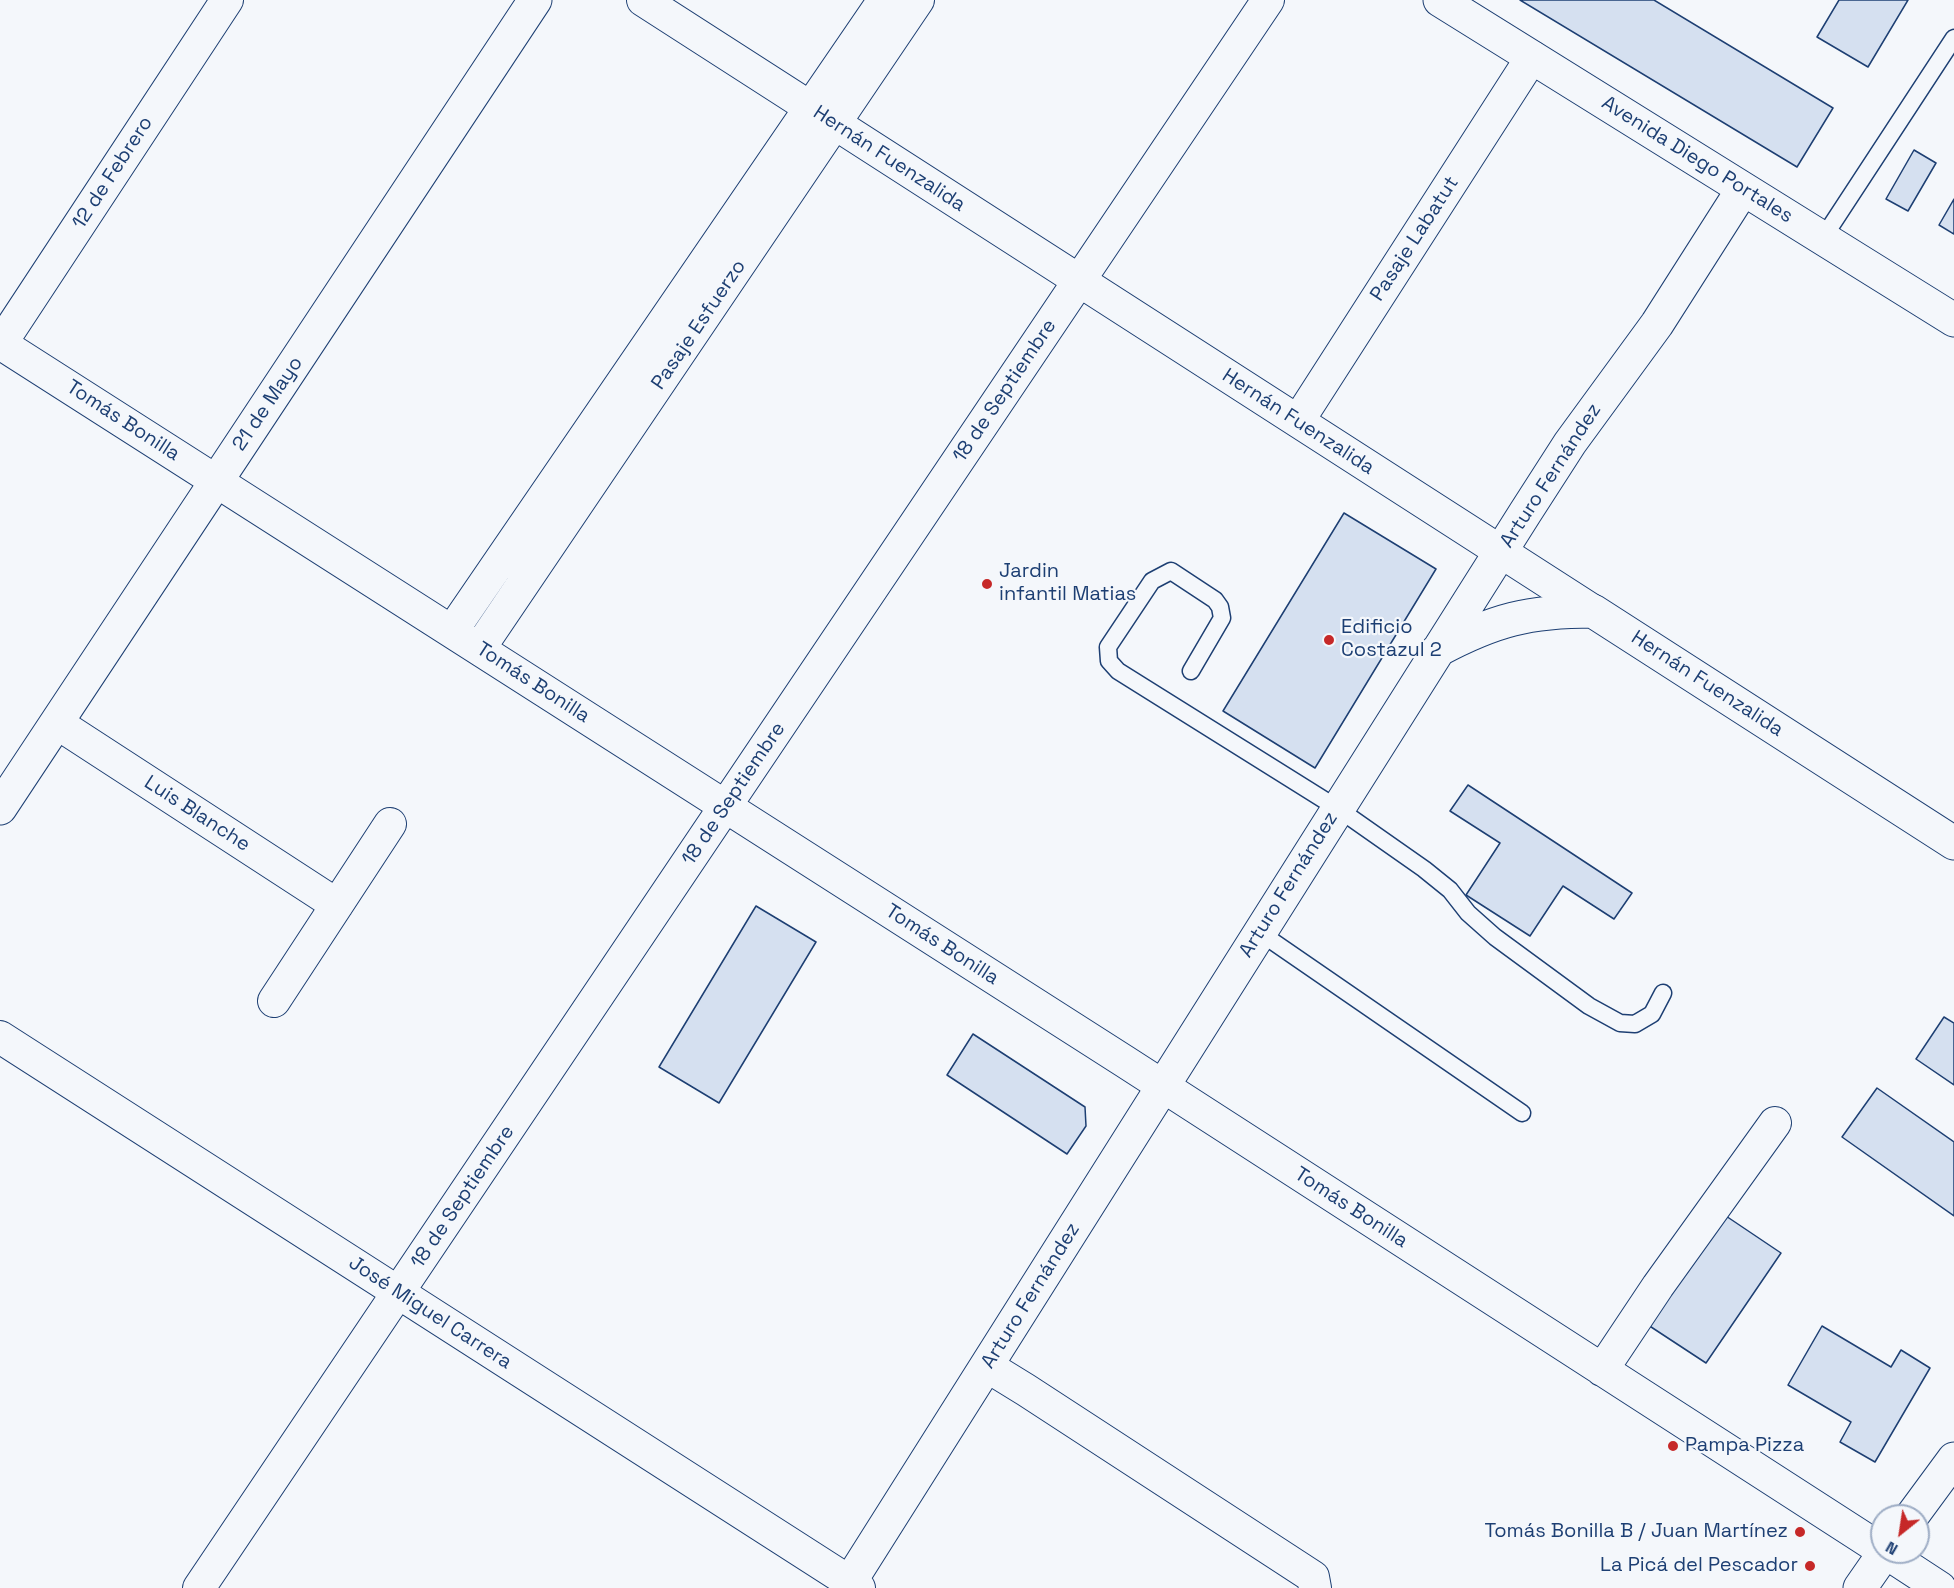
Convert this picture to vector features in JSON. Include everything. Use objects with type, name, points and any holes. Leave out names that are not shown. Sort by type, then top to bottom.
[{"type":"street","name":"12 de Febrero","points":[[0,344],[227,0]]},
{"type":"street","name":"21 de Mayo","points":[[0,808],[535,0]]},
{"type":"street","name":"Hernán Fuenzalida","points":[[643,0],[1954,843]]},
{"type":"street","name":"Pasaje Esfuerzo","points":[[479,649],[822,116],[884,0]]},
{"type":"street","name":"Pasaje Esfuerzo","points":[[452,631],[822,116],[918,0]]},
{"type":"street","name":"18 de Septiembre","points":[[199,1588],[1268,0]]},
{"type":"street","name":"Avenida Diego Portales","points":[[1440,0],[1954,320]]},
{"type":"street","name":"Pasaje Labatut","points":[[1298,421],[1532,57]]},
{"type":"street","name":"Arturo Fernández","points":[[852,1586],[987,1366],[1337,808],[1570,443],[1658,324],[1743,189]]},
{"type":"street","name":"Tomás Bonilla","points":[[0,344],[1163,1086],[1870,1543]]},
{"type":"street","points":[[1438,651],[1481,629],[1519,617],[1556,611],[1593,611]]},
{"type":"street","name":"Luis Blanche","points":[[57,723],[337,904]]},
{"type":"street","points":[[274,1001],[390,825]]},
{"type":"street","name":"José Miguel Carrera","points":[[0,1037],[852,1586]]},
{"type":"street","points":[[1602,1370],[1658,1286],[1775,1123]]},
{"type":"street","points":[[987,1366],[1313,1577],[1315,1588]]},
{"type":"street","points":[[1921,1504],[1954,1459]]},
{"type":"street","points":[[1860,1588],[1876,1564]]},
{"type":"street","name":"Tomás Bonilla","points":[[1903,1564],[1940,1588]]},
{"type":"lane","points":[[1823,238],[1954,38]]},
{"type":"lane","points":[[1191,671],[1222,618],[1220,607],[1215,600],[1171,572],[1152,581],[1108,647],[1109,661],[1118,672],[1337,808],[1424,869],[1450,890],[1468,913],[1495,938],[1589,1006],[1620,1023],[1635,1024],[1652,1014],[1663,993]]},
{"type":"lane","points":[[1260,932],[1522,1113]]},
{"type":"building","points":[[1520,0],[1654,0],[1833,108],[1797,167]]},
{"type":"building","points":[[1839,0],[1908,0],[1868,67],[1817,37]]},
{"type":"building","points":[[1914,150],[1936,163],[1908,211],[1886,199]]},
{"type":"building","points":[[1954,199],[1954,234],[1939,225]]},
{"type":"building","name":"Edificio Costazul 2","points":[[1344,513],[1436,569],[1315,768],[1223,711]]},
{"type":"building","points":[[1468,785],[1632,893],[1614,919],[1563,886],[1530,936],[1466,895],[1500,843],[1450,811]]},
{"type":"building","points":[[756,906],[816,942],[719,1103],[659,1067]]},
{"type":"building","points":[[1944,1017],[1954,1023],[1954,1085],[1916,1059]]},
{"type":"building","points":[[973,1034],[1085,1107],[1086,1126],[1067,1154],[947,1075]]},
{"type":"building","points":[[1877,1088],[1954,1142],[1954,1216],[1842,1137]]},
{"type":"building","points":[[1720,1212],[1781,1253],[1706,1363],[1645,1323]]},
{"type":"building","points":[[1822,1326],[1891,1367],[1901,1350],[1930,1368],[1875,1462],[1840,1442],[1851,1422],[1788,1385]]},
{"type":"place","name":"Jardin infantil Matias","points":[[987,584]]},
{"type":"place","name":"Edificio Costazul 2","points":[[1329,640]]},
{"type":"place","name":"Pampa Pizza","points":[[1673,1446]]},
{"type":"place","name":"Tomás Bonilla B / Juan Martínez","points":[[1800,1532]]},
{"type":"place","name":"La Picá del Pescador","points":[[1810,1566]]}]
